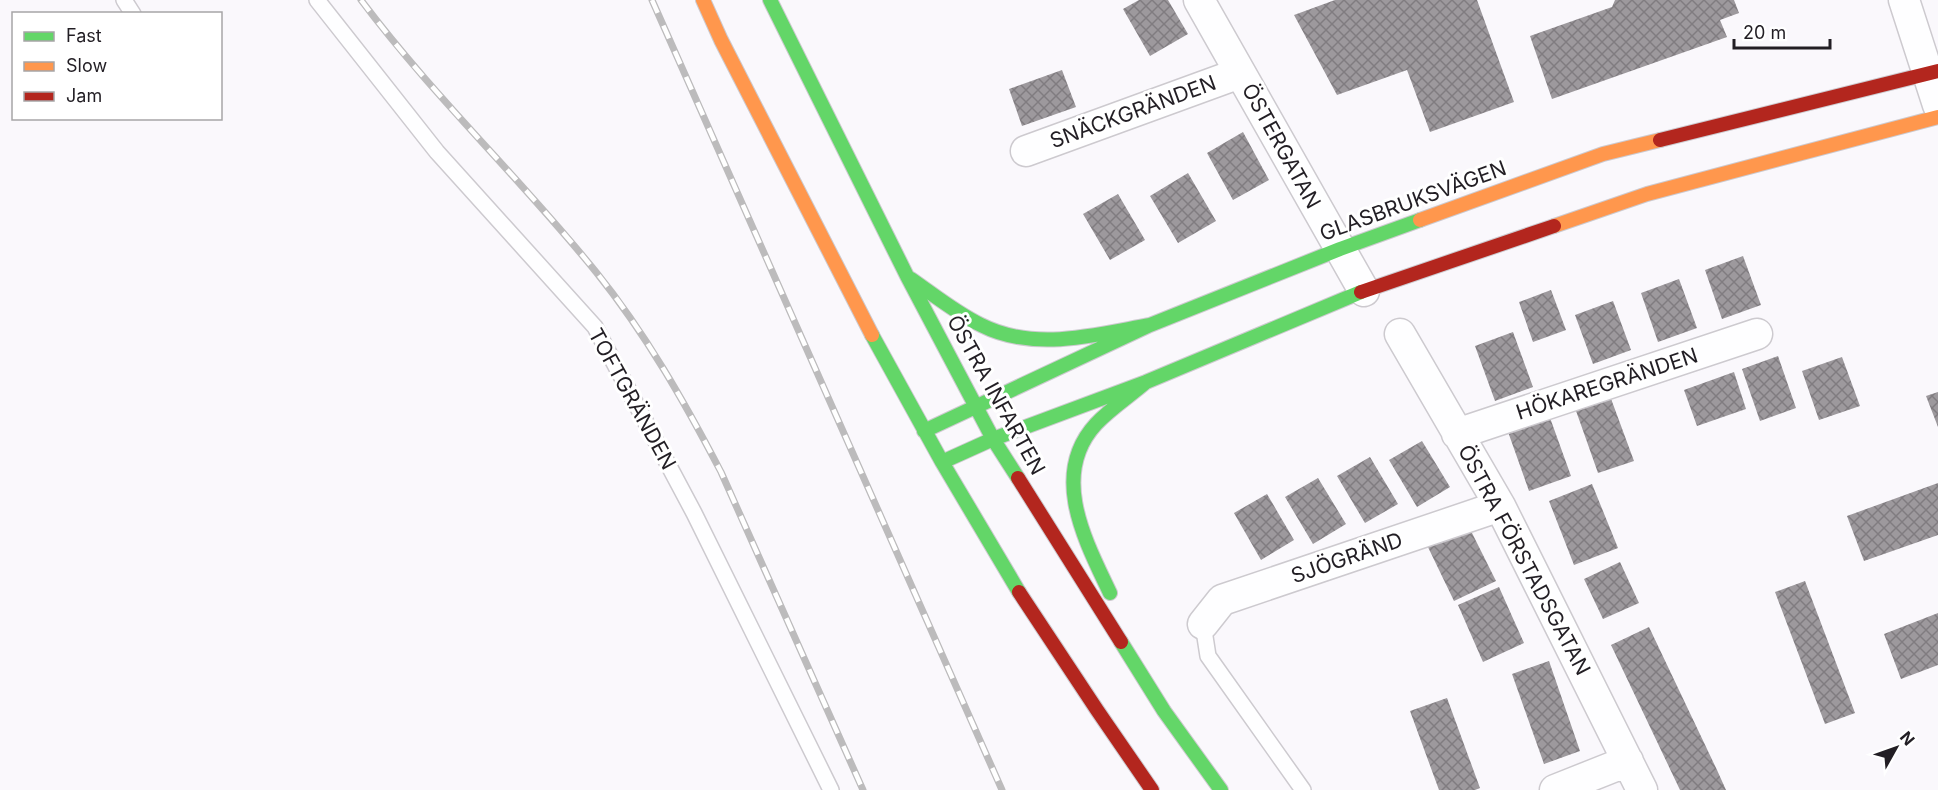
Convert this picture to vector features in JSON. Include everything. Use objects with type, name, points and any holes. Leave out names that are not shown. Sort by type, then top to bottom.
[{"type":"main road","points":[[703,0],[721,40],[863,317],[942,462],[1015,583],[1101,718],[1152,790]]},
{"type":"main road","name":"ÖSTRA INFARTEN","points":[[770,0],[907,276],[993,440],[1164,711],[1221,790]]},
{"type":"main road","name":"GLASBRUKSVÄGEN","points":[[924,430],[1150,325],[1340,249],[1603,154],[1933,72]]},
{"type":"main road","points":[[942,462],[993,440],[1146,382],[1364,291],[1647,194],[1938,117]]},
{"type":"main road","points":[[907,276],[960,313],[993,331],[1025,339],[1058,340],[1150,325]]},
{"type":"main road","points":[[1146,382],[1095,425],[1080,450],[1075,472],[1074,498],[1094,559],[1164,711]]},
{"type":"street","name":"ÖSTERGATAN","points":[[1199,0],[1364,291]]},
{"type":"street","points":[[1904,0],[1933,72],[1938,105]]},
{"type":"street","name":"SNÄCKGRÄNDEN","points":[[1026,151],[1240,73]]},
{"type":"street","name":"ÖSTRA FÖRSTADSGATAN","points":[[1400,334],[1500,506],[1642,790]]},
{"type":"street","name":"HÖKAREGRÄNDEN","points":[[1457,434],[1757,334]]},
{"type":"street","name":"SJÖGRÄND","points":[[1203,624],[1222,600],[1500,506]]},
{"type":"street","points":[[1555,790],[1628,761]]},
{"type":"lane","name":"TOFTGRÄNDEN","points":[[317,0],[437,152],[596,327],[694,513],[831,790]]},
{"type":"lane","points":[[1203,624],[1208,656],[1302,790]]},
{"type":"building","points":[[1139,0],[1168,0],[1188,34],[1150,56],[1123,9]]},
{"type":"building","points":[[1335,0],[1477,0],[1514,102],[1430,132],[1407,70],[1337,95],[1294,15]]},
{"type":"building","points":[[1615,0],[1734,0],[1739,13],[1720,20],[1727,37],[1552,99],[1530,36],[1612,7]]},
{"type":"building","points":[[1062,70],[1076,107],[1022,126],[1009,89]]},
{"type":"building","points":[[1243,132],[1269,180],[1233,200],[1207,153]]},
{"type":"building","points":[[1188,173],[1216,221],[1178,243],[1150,196]]},
{"type":"building","points":[[1118,194],[1145,240],[1110,260],[1083,214]]},
{"type":"building","points":[[1743,256],[1761,305],[1722,319],[1705,270]]},
{"type":"building","points":[[1679,279],[1697,328],[1658,342],[1641,293]]},
{"type":"building","points":[[1551,290],[1566,330],[1533,342],[1519,302]]},
{"type":"building","points":[[1613,301],[1631,350],[1593,364],[1575,315]]},
{"type":"building","points":[[1513,332],[1533,387],[1495,401],[1475,346]]},
{"type":"building","points":[[1778,356],[1796,408],[1760,421],[1742,369]]},
{"type":"building","points":[[1842,357],[1860,406],[1819,420],[1802,371]]},
{"type":"building","points":[[1734,372],[1746,409],[1697,426],[1684,390]]},
{"type":"building","points":[[1938,392],[1938,427],[1926,396]]},
{"type":"building","points":[[1610,396],[1634,461],[1598,473],[1575,408]]},
{"type":"building","points":[[1549,415],[1571,476],[1529,491],[1507,429]]},
{"type":"building","points":[[1422,441],[1450,487],[1417,507],[1389,460]]},
{"type":"building","points":[[1370,457],[1398,504],[1365,523],[1337,476]]},
{"type":"building","points":[[1318,478],[1346,524],[1313,544],[1285,497]]},
{"type":"building","points":[[1938,483],[1938,535],[1864,561],[1847,516]]},
{"type":"building","points":[[1592,484],[1618,548],[1574,565],[1549,501]]},
{"type":"building","points":[[1267,494],[1294,540],[1261,560],[1234,513]]},
{"type":"building","points":[[1467,523],[1496,581],[1454,601],[1426,543]]},
{"type":"building","points":[[1620,562],[1639,603],[1603,619],[1584,579]]},
{"type":"building","points":[[1805,581],[1855,713],[1825,724],[1775,592]]},
{"type":"building","points":[[1499,587],[1524,643],[1483,662],[1458,605]]},
{"type":"building","points":[[1938,613],[1938,665],[1901,679],[1884,634]]},
{"type":"building","points":[[1649,627],[1726,790],[1680,790],[1611,645]]},
{"type":"building","points":[[1549,661],[1580,751],[1544,764],[1512,674]]},
{"type":"building","points":[[1447,698],[1480,788],[1475,790],[1439,790],[1410,711]]},
{"type":"railway","points":[[361,0],[447,104],[596,272],[648,344],[721,472],[863,790]]},
{"type":"railway","points":[[652,0],[1002,790]]},
{"type":"traffic: fast","points":[[770,0],[907,276],[993,439],[1018,478]]},
{"type":"traffic: fast","points":[[924,431],[1150,325],[1340,249],[1420,220]]},
{"type":"traffic: fast","points":[[911,279],[981,325],[1022,338],[1043,340],[1086,337],[1150,325]]},
{"type":"traffic: fast","points":[[942,462],[993,439],[1146,382],[1361,292]]},
{"type":"traffic: fast","points":[[872,335],[942,462],[1019,592]]},
{"type":"traffic: fast","points":[[1110,593],[1091,552],[1076,508],[1073,486],[1075,465],[1082,444],[1096,424],[1146,382]]},
{"type":"traffic: fast","points":[[1121,642],[1164,711],[1221,790]]},
{"type":"traffic: slow","points":[[703,0],[721,40],[872,335]]},
{"type":"traffic: slow","points":[[1554,226],[1647,194],[1938,117]]},
{"type":"traffic: slow","points":[[1420,220],[1603,154],[1660,140]]},
{"type":"traffic: jam","points":[[1660,140],[1938,71]]},
{"type":"traffic: jam","points":[[1361,292],[1554,226]]},
{"type":"traffic: jam","points":[[1018,478],[1121,642]]},
{"type":"traffic: jam","points":[[1019,592],[1152,790]]}]
